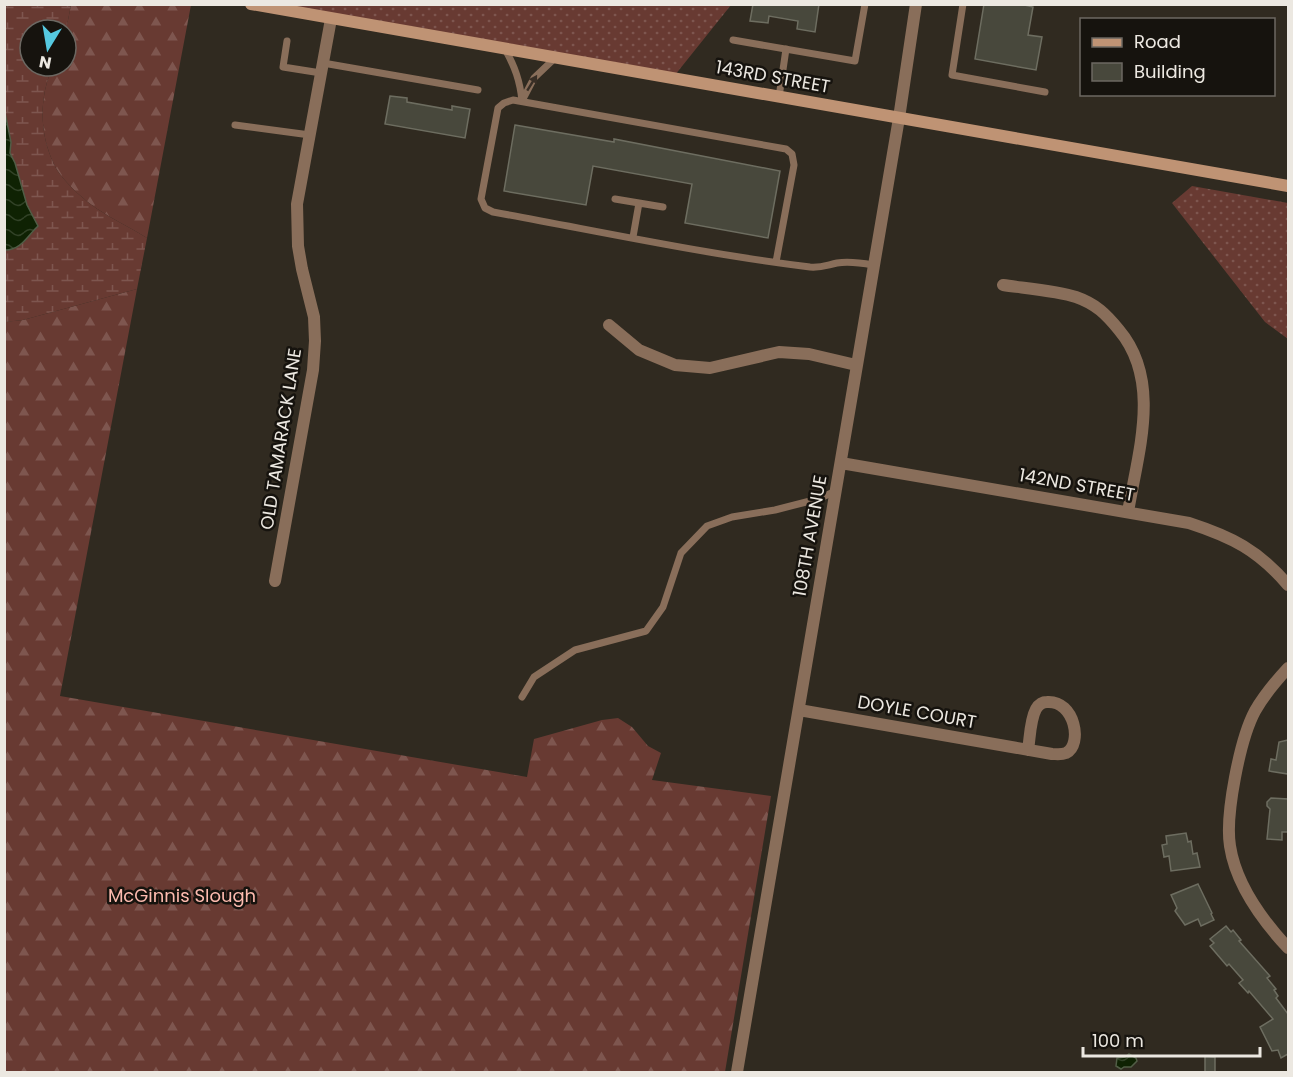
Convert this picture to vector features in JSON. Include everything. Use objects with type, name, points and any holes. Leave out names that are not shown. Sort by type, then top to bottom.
[{"type":"main road","name":"143RD STREET","points":[[250,4],[1288,186]]},
{"type":"street","name":"108TH AVENUE","points":[[737,1072],[899,118],[916,4]]},
{"type":"street","name":"OLD TAMARACK LANE","points":[[274,581],[315,351],[314,317],[298,246],[297,204],[331,19]]},
{"type":"street","points":[[1003,285],[1075,297],[1104,312],[1125,336],[1138,360],[1145,391],[1142,430],[1128,512]]},
{"type":"street","points":[[609,325],[639,350],[675,365],[710,369],[779,352],[809,354],[856,365]]},
{"type":"street","name":"142ND STREET","points":[[841,463],[1189,523],[1221,533],[1249,549],[1274,568],[1288,585]]},
{"type":"street","points":[[1288,668],[1272,685],[1254,712],[1242,746],[1230,808],[1229,845],[1240,879],[1254,906],[1288,948]]},
{"type":"street","name":"DOYLE COURT","points":[[799,710],[1028,750],[1063,754],[1068,752],[1072,746],[1074,737],[1073,722],[1067,709],[1059,703],[1052,702],[1043,702],[1037,707],[1028,750]]},
{"type":"lane","points":[[733,40],[855,61],[865,4]]},
{"type":"lane","points":[[963,4],[952,75],[1045,92]]},
{"type":"lane","points":[[287,41],[283,67],[322,68],[478,90]]},
{"type":"lane","points":[[505,49],[515,66],[520,81],[522,101]]},
{"type":"lane","points":[[779,97],[786,49]]},
{"type":"lane","points":[[522,101],[534,78],[555,58]]},
{"type":"lane","points":[[776,262],[794,165],[792,154],[786,148],[522,101],[504,102],[498,108],[481,199],[485,208],[493,212],[776,262],[813,267],[849,262],[873,265]]},
{"type":"lane","points":[[235,125],[310,135]]},
{"type":"lane","points":[[615,199],[663,207]]},
{"type":"lane","points":[[633,237],[639,203]]},
{"type":"lane","points":[[522,697],[534,677],[574,650],[646,631],[663,607],[681,553],[708,526],[732,517],[807,502],[836,491]]},
{"type":"green space","points":[[5,5],[71,5],[68,18],[18,18],[18,78],[48,78],[43,102],[43,128],[54,164],[67,183],[93,206],[147,238],[137,289],[23,320],[5,322],[4,250],[20,245],[37,226],[27,205],[10,153],[11,142],[4,108]]},
{"type":"green space","points":[[71,5],[191,5],[147,238],[105,214],[80,195],[57,170],[49,152],[43,128],[43,102],[48,78],[78,78],[78,18],[68,18]]},
{"type":"green space","points":[[282,5],[731,5],[675,75]]},
{"type":"green space","points":[[1192,186],[1288,203],[1288,339],[1265,322],[1172,203]]},
{"type":"green space","name":"McGinnis Slough","points":[[137,289],[60,696],[527,777],[534,739],[602,720],[618,718],[632,727],[648,746],[661,753],[652,780],[771,796],[725,1072],[5,1072],[4,322],[23,320]]},
{"type":"water","points":[[4,108],[11,142],[10,153],[27,205],[38,226],[24,242],[10,250],[4,250]]},
{"type":"water","points":[[1129,1054],[1137,1061],[1131,1067],[1121,1069],[1116,1066],[1117,1058]]},
{"type":"building","points":[[753,4],[819,4],[815,32],[797,29],[798,21],[769,16],[768,23],[750,21]]},
{"type":"building","points":[[984,4],[1020,4],[1033,7],[1028,35],[1042,37],[1036,70],[975,59]]},
{"type":"building","points":[[390,96],[407,98],[407,102],[452,110],[452,106],[470,109],[465,138],[385,124]]},
{"type":"building","points":[[515,125],[614,142],[614,139],[780,171],[768,238],[685,223],[692,184],[593,166],[586,205],[504,191]]},
{"type":"building","points":[[1288,740],[1288,774],[1269,771],[1271,759],[1276,760],[1279,742]]},
{"type":"building","points":[[1271,798],[1288,799],[1288,832],[1282,832],[1282,840],[1267,839],[1270,809],[1267,802]]},
{"type":"building","points":[[1186,833],[1188,842],[1191,841],[1193,854],[1197,853],[1200,867],[1171,871],[1169,856],[1164,857],[1162,845],[1167,844],[1166,836]]},
{"type":"building","points":[[1198,884],[1214,920],[1201,926],[1198,919],[1185,925],[1175,911],[1177,908],[1171,895]]},
{"type":"building","points":[[1226,926],[1231,932],[1233,930],[1241,940],[1239,941],[1270,976],[1267,978],[1276,989],[1274,990],[1278,996],[1276,998],[1288,1014],[1288,1054],[1281,1058],[1278,1050],[1272,1051],[1260,1027],[1273,1019],[1239,983],[1243,980],[1210,946],[1214,943],[1210,939]]},
{"type":"building","points":[[1205,1056],[1215,1057],[1215,1072],[1205,1072]]}]
